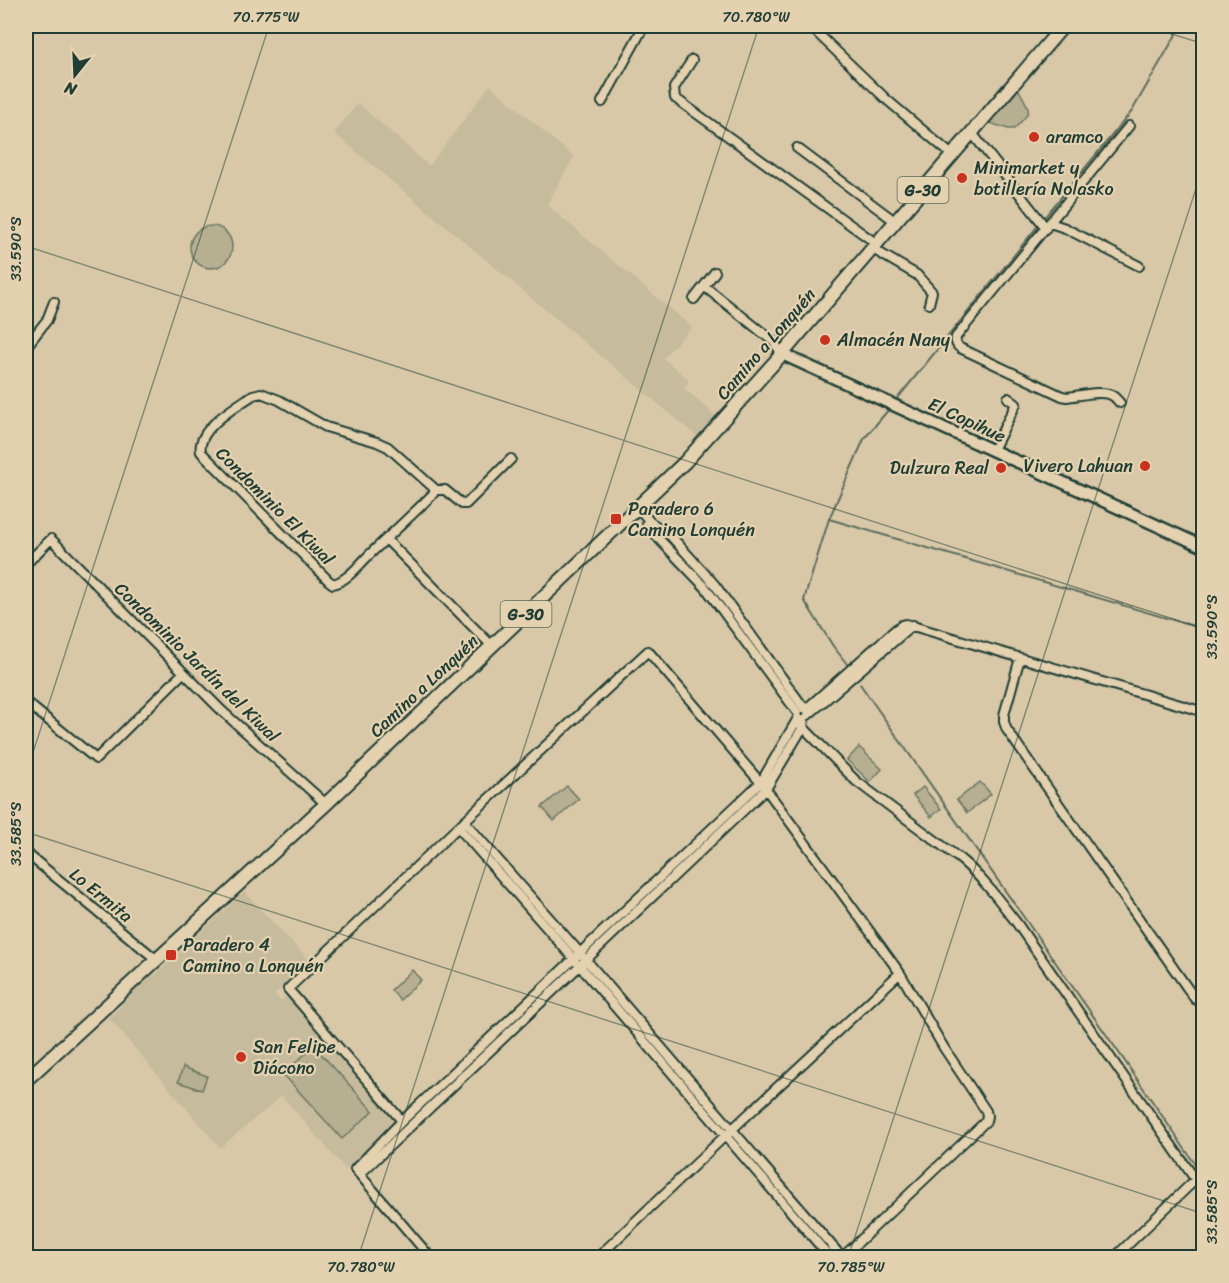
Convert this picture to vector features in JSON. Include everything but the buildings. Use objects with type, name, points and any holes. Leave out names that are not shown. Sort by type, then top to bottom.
[{"type":"main road","name":"Camino a Lonquén","points":[[26,1080],[326,804],[689,458],[782,354],[1063,26]]},
{"type":"main road","name":"El Copihue","points":[[782,354],[1203,547]]},
{"type":"street","points":[[602,102],[644,26]]},
{"type":"street","points":[[810,26],[886,99],[952,155]]},
{"type":"street","points":[[692,60],[674,88],[675,98],[916,275],[932,292],[929,304]]},
{"type":"street","points":[[1120,403],[1111,394],[1106,393],[1062,396],[957,345],[955,341],[1057,212],[1129,126]]},
{"type":"street","points":[[972,133],[1048,226],[1065,228],[1139,266]]},
{"type":"street","points":[[796,148],[896,222]]},
{"type":"street","points":[[694,299],[715,272]]},
{"type":"street","points":[[704,286],[773,342],[782,354]]},
{"type":"street","points":[[26,347],[47,320],[54,302]]},
{"type":"street","name":"Condominio El Kiwal","points":[[263,393],[290,405],[326,427],[388,447],[432,485],[434,490],[433,494],[386,539],[341,581],[331,583],[202,455],[200,447],[207,431],[214,423],[253,394],[263,393]]},
{"type":"street","points":[[993,450],[1016,404],[1008,398]]},
{"type":"street","points":[[434,490],[444,490],[462,504],[466,504],[511,459]]},
{"type":"street","points":[[636,509],[659,539],[699,579],[802,716],[856,781],[960,859],[987,884],[1016,922],[1203,1192]]},
{"type":"street","name":"Condominio Jardín del Kiwal","points":[[26,564],[51,539],[222,711],[326,804]]},
{"type":"street","points":[[386,539],[492,646]]},
{"type":"street","points":[[358,1171],[583,963],[764,785],[802,716],[898,627],[906,624],[913,625],[1203,712]]},
{"type":"street","points":[[402,1121],[288,989],[461,824],[648,651],[764,785],[900,973],[987,1116],[986,1121],[848,1252],[825,1256],[729,1133]]},
{"type":"street","points":[[1020,658],[1004,715],[1007,730],[1195,999],[1203,1004]]},
{"type":"street","points":[[26,702],[96,759],[183,673]]},
{"type":"street","points":[[358,1171],[402,1121],[577,956],[764,785]]},
{"type":"street","points":[[461,824],[729,1133],[840,1255]]},
{"type":"street","name":"Lo Ermita","points":[[26,853],[157,960]]},
{"type":"street","points":[[597,1257],[900,973]]},
{"type":"street","points":[[358,1171],[431,1257]]},
{"type":"street","points":[[1114,1257],[1195,1180]]},
{"type":"shaded area","points":[[490,85],[574,157],[547,205],[692,327],[663,358],[689,380],[684,388],[717,417],[698,437],[334,133],[358,103],[429,166]]},
{"type":"shaded area","points":[[1016,90],[1019,90],[1028,107],[1024,118],[1014,129],[990,123],[990,120]]},
{"type":"shaded area","points":[[211,226],[226,232],[232,247],[226,262],[211,268],[196,262],[190,247],[196,232]]},
{"type":"shaded area","points":[[859,747],[882,769],[870,782],[847,760]]},
{"type":"shaded area","points":[[980,782],[991,794],[967,813],[957,800]]},
{"type":"shaded area","points":[[567,786],[579,799],[554,821],[542,807]]},
{"type":"shaded area","points":[[923,787],[941,809],[931,817],[913,795]]},
{"type":"shaded area","name":"San Felipe Diácono","points":[[244,892],[310,961],[275,994],[280,1001],[287,996],[396,1121],[346,1170],[282,1096],[220,1148],[109,1018],[121,1006],[129,993],[144,980],[156,974]]},
{"type":"shaded area","points":[[412,970],[421,980],[400,1000],[391,990]]},
{"type":"shaded area","points":[[314,1046],[373,1111],[342,1139],[283,1074]]},
{"type":"shaded area","points":[[183,1067],[207,1076],[202,1090],[178,1082]]},
{"type":"waterway","points":[[1044,218],[1132,111],[1181,26]]},
{"type":"waterway","points":[[897,399],[1037,227]]},
{"type":"waterway","points":[[847,664],[804,600],[829,519],[864,439],[889,409]]},
{"type":"waterway","points":[[829,519],[1204,629]]},
{"type":"waterway","points":[[860,684],[1204,1177]]},
{"type":"place","name":"aramco","points":[[1034,137]]},
{"type":"place","name":"Minimarket y botillería Nolasko","points":[[962,178]]},
{"type":"place","name":"Almacén Nany","points":[[825,340]]},
{"type":"place","name":"Vivero Lahuan","points":[[1145,466]]},
{"type":"place","name":"Dulzura Real","points":[[1001,468]]},
{"type":"place","name":"Paradero 6 Camino Lonquén","points":[[616,519]]},
{"type":"place","name":"Paradero 4 Camino a Lonquén","points":[[171,955]]},
{"type":"place","name":"San Felipe Diácono","points":[[241,1057]]}]
